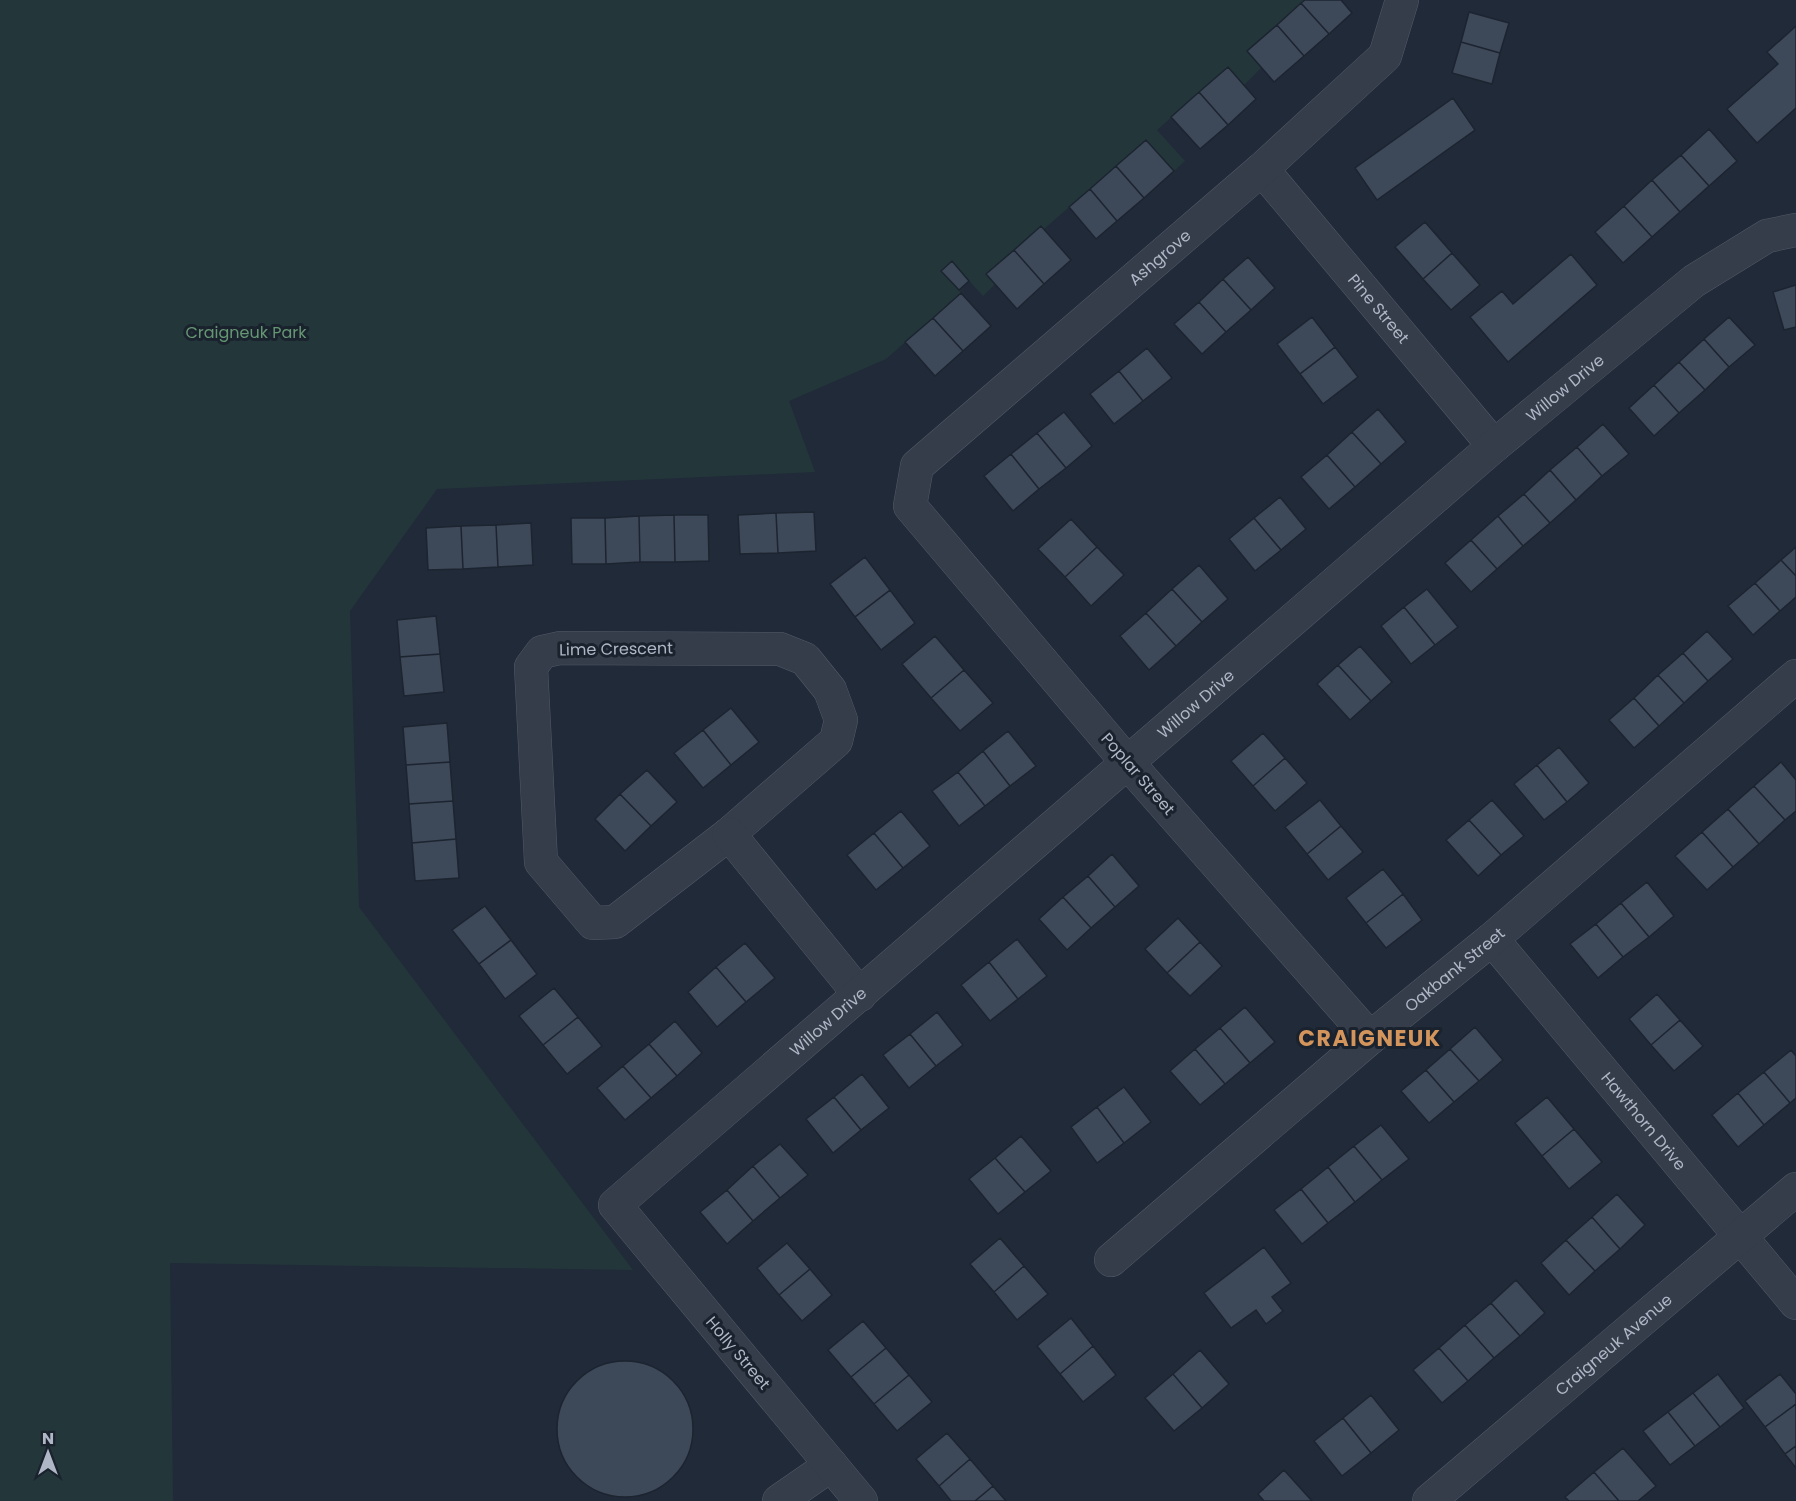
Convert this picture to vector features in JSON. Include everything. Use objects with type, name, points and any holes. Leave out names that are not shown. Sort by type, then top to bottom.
[{"type":"street","name":"Ashgrove","points":[[910,506],[917,466],[1262,169],[1385,56],[1402,0]]},
{"type":"street","name":"Pine Street","points":[[1262,169],[1494,446]]},
{"type":"street","name":"Willow Drive","points":[[615,1205],[1494,446],[1694,281],[1767,236],[1796,230]]},
{"type":"street","name":"Poplar Street","points":[[910,506],[1127,762],[1370,1038]]},
{"type":"street","name":"Lime Crescent","points":[[560,648],[780,649],[805,659],[830,690],[841,720],[836,741],[729,834],[615,922],[593,923],[541,862],[531,667],[542,652],[560,648]]},
{"type":"street","name":"Oakbank Street","points":[[1111,1260],[1370,1038],[1492,939],[1796,676]]},
{"type":"street","points":[[729,834],[860,995]]},
{"type":"street","name":"Hawthorn Drive","points":[[1492,939],[1739,1238],[1796,1303]]},
{"type":"street","name":"Craigneuk Avenue","points":[[1429,1501],[1796,1189]]},
{"type":"street","name":"Holly Street","points":[[615,1205],[861,1501]]},
{"type":"street","points":[[779,1501],[831,1465]]},
{"type":"green space","name":"Craigneuk Park","points":[[0,0],[1305,0],[1247,50],[1262,67],[1243,86],[1227,68],[1157,130],[1185,161],[1174,171],[1146,140],[1044,229],[1041,226],[986,274],[995,284],[983,296],[952,262],[942,271],[961,293],[886,359],[789,401],[815,472],[437,489],[350,611],[359,907],[633,1270],[170,1263],[173,1501],[0,1501]]},
{"type":"building","points":[[1305,0],[1341,0],[1352,13],[1329,34],[1301,3]]},
{"type":"building","points":[[1301,3],[1329,34],[1304,56],[1277,25]]},
{"type":"building","points":[[1469,12],[1509,23],[1500,53],[1461,42]]},
{"type":"building","points":[[1277,25],[1304,56],[1274,82],[1247,51]]},
{"type":"building","points":[[1796,26],[1796,108],[1757,143],[1727,109],[1778,64],[1767,52]]},
{"type":"building","points":[[1461,42],[1500,53],[1492,84],[1452,73]]},
{"type":"building","points":[[1228,67],[1256,99],[1228,125],[1199,92]]},
{"type":"building","points":[[1199,92],[1228,125],[1200,149],[1171,117]]},
{"type":"building","points":[[1453,98],[1475,130],[1377,200],[1355,168]]},
{"type":"building","points":[[1709,129],[1737,161],[1709,186],[1681,155]]},
{"type":"building","points":[[1146,140],[1174,171],[1144,198],[1116,166]]},
{"type":"building","points":[[1681,155],[1709,186],[1680,212],[1652,180]]},
{"type":"building","points":[[1116,166],[1144,198],[1117,221],[1090,189]]},
{"type":"building","points":[[1652,180],[1680,212],[1652,237],[1624,206]]},
{"type":"building","points":[[1090,189],[1117,221],[1096,239],[1069,207]]},
{"type":"building","points":[[1624,206],[1652,237],[1623,263],[1595,232]]},
{"type":"building","points":[[1425,222],[1452,253],[1423,279],[1395,247]]},
{"type":"building","points":[[1041,226],[1071,260],[1044,284],[1014,250]]},
{"type":"building","points":[[1014,250],[1044,284],[1017,309],[986,274]]},
{"type":"building","points":[[1452,253],[1480,285],[1451,310],[1423,279]]},
{"type":"building","points":[[1571,254],[1597,285],[1508,362],[1470,317],[1502,291],[1513,304]]},
{"type":"building","points":[[1248,257],[1275,288],[1251,310],[1223,279]]},
{"type":"building","points":[[952,261],[969,281],[959,290],[941,271]]},
{"type":"building","points":[[1223,279],[1251,310],[1226,332],[1199,302]]},
{"type":"building","points":[[1796,285],[1796,327],[1784,330],[1773,292]]},
{"type":"building","points":[[961,293],[991,326],[963,351],[933,318]]},
{"type":"building","points":[[1199,302],[1226,332],[1202,354],[1174,324]]},
{"type":"building","points":[[1312,317],[1335,347],[1300,374],[1277,344]]},
{"type":"building","points":[[1729,317],[1755,345],[1729,367],[1704,339]]},
{"type":"building","points":[[933,318],[963,351],[935,376],[905,342]]},
{"type":"building","points":[[1704,339],[1729,367],[1705,390],[1679,362]]},
{"type":"building","points":[[1335,347],[1358,377],[1323,404],[1300,374]]},
{"type":"building","points":[[1147,348],[1172,378],[1143,401],[1119,371]]},
{"type":"building","points":[[1679,362],[1705,390],[1679,413],[1654,385]]},
{"type":"building","points":[[1119,371],[1143,401],[1114,424],[1090,394]]},
{"type":"building","points":[[1654,385],[1679,413],[1654,436],[1629,408]]},
{"type":"building","points":[[1378,409],[1406,442],[1381,464],[1352,432]]},
{"type":"building","points":[[1064,412],[1092,446],[1066,468],[1037,433]]},
{"type":"building","points":[[1603,424],[1629,454],[1602,476],[1577,447]]},
{"type":"building","points":[[1352,432],[1381,464],[1355,487],[1327,455]]},
{"type":"building","points":[[1037,433],[1066,468],[1039,489],[1011,454]]},
{"type":"building","points":[[1577,447],[1602,476],[1576,500],[1550,470]]},
{"type":"building","points":[[1011,454],[1039,489],[1013,511],[984,476]]},
{"type":"building","points":[[1327,455],[1355,487],[1329,509],[1301,477]]},
{"type":"building","points":[[1550,470],[1576,500],[1550,523],[1524,494]]},
{"type":"building","points":[[1524,494],[1550,523],[1523,546],[1498,516]]},
{"type":"building","points":[[1280,497],[1306,529],[1281,550],[1254,518]]},
{"type":"building","points":[[814,512],[816,551],[778,553],[776,513]]},
{"type":"building","points":[[776,513],[778,553],[740,554],[738,515]]},
{"type":"building","points":[[674,515],[708,515],[709,561],[675,562]]},
{"type":"building","points":[[674,515],[675,562],[640,562],[639,516]]},
{"type":"building","points":[[639,516],[640,562],[606,564],[605,518]]},
{"type":"building","points":[[1498,516],[1523,546],[1497,569],[1471,540]]},
{"type":"building","points":[[571,518],[605,518],[606,564],[572,564]]},
{"type":"building","points":[[1254,518],[1281,550],[1255,571],[1229,539]]},
{"type":"building","points":[[1071,519],[1097,547],[1065,577],[1038,549]]},
{"type":"building","points":[[531,523],[533,565],[498,567],[496,525]]},
{"type":"building","points":[[496,525],[498,567],[463,569],[461,526]]},
{"type":"building","points":[[461,526],[463,569],[428,570],[426,528]]},
{"type":"building","points":[[1471,540],[1497,569],[1471,592],[1445,563]]},
{"type":"building","points":[[1097,547],[1124,575],[1091,606],[1065,577]]},
{"type":"building","points":[[1796,547],[1796,576],[1781,560]]},
{"type":"building","points":[[865,557],[890,590],[855,617],[830,584]]},
{"type":"building","points":[[1781,560],[1796,576],[1796,597],[1780,611],[1755,583]]},
{"type":"building","points":[[1199,565],[1228,599],[1202,622],[1172,589]]},
{"type":"building","points":[[1755,583],[1780,611],[1753,635],[1728,606]]},
{"type":"building","points":[[1172,589],[1202,622],[1176,646],[1146,613]]},
{"type":"building","points":[[1427,589],[1458,627],[1435,645],[1404,607]]},
{"type":"building","points":[[890,590],[915,623],[881,650],[855,617]]},
{"type":"building","points":[[1404,607],[1435,645],[1411,664],[1381,626]]},
{"type":"building","points":[[1146,613],[1176,646],[1149,670],[1120,636]]},
{"type":"building","points":[[436,616],[440,654],[400,657],[397,620]]},
{"type":"building","points":[[1707,631],[1733,659],[1708,681],[1683,653]]},
{"type":"building","points":[[935,636],[964,670],[931,698],[902,664]]},
{"type":"building","points":[[1360,646],[1392,682],[1371,701],[1338,665]]},
{"type":"building","points":[[1683,653],[1708,681],[1684,703],[1658,675]]},
{"type":"building","points":[[440,654],[444,692],[404,696],[400,657]]},
{"type":"building","points":[[1338,665],[1371,701],[1350,720],[1317,684]]},
{"type":"building","points":[[964,670],[993,703],[960,731],[931,698]]},
{"type":"building","points":[[1658,675],[1684,703],[1659,726],[1634,698]]},
{"type":"building","points":[[1634,698],[1659,726],[1634,748],[1609,720]]},
{"type":"building","points":[[731,708],[759,742],[731,765],[703,730]]},
{"type":"building","points":[[447,723],[450,762],[406,765],[403,727]]},
{"type":"building","points":[[703,730],[731,765],[703,788],[674,753]]},
{"type":"building","points":[[1008,731],[1036,766],[1010,786],[983,751]]},
{"type":"building","points":[[1263,733],[1285,758],[1253,786],[1231,761]]},
{"type":"building","points":[[1559,747],[1589,783],[1567,802],[1537,765]]},
{"type":"building","points":[[983,751],[1010,786],[985,806],[958,772]]},
{"type":"building","points":[[1285,758],[1307,783],[1275,811],[1253,786]]},
{"type":"building","points":[[450,762],[453,801],[409,804],[406,765]]},
{"type":"building","points":[[1781,762],[1796,780],[1796,811],[1785,820],[1754,786]]},
{"type":"building","points":[[1537,765],[1567,802],[1544,820],[1514,784]]},
{"type":"building","points":[[647,770],[677,802],[651,826],[620,794]]},
{"type":"building","points":[[958,772],[985,806],[959,826],[932,791]]},
{"type":"building","points":[[1754,786],[1785,820],[1759,844],[1728,809]]},
{"type":"building","points":[[620,794],[651,826],[625,851],[595,819]]},
{"type":"building","points":[[1320,800],[1341,826],[1307,854],[1285,827]]},
{"type":"building","points":[[1492,800],[1524,836],[1501,855],[1469,820]]},
{"type":"building","points":[[453,801],[456,839],[412,843],[409,804]]},
{"type":"building","points":[[1728,809],[1759,844],[1733,867],[1702,832]]},
{"type":"building","points":[[901,811],[930,846],[903,868],[874,833]]},
{"type":"building","points":[[1469,820],[1501,855],[1478,876],[1446,840]]},
{"type":"building","points":[[1341,826],[1363,852],[1328,880],[1307,854]]},
{"type":"building","points":[[1702,832],[1733,867],[1707,890],[1675,856]]},
{"type":"building","points":[[874,833],[903,868],[876,890],[847,855]]},
{"type":"building","points":[[456,839],[459,878],[415,881],[412,843]]},
{"type":"building","points":[[1112,854],[1139,886],[1115,907],[1088,876]]},
{"type":"building","points":[[1383,869],[1403,894],[1366,923],[1346,898]]},
{"type":"building","points":[[1088,876],[1115,907],[1091,928],[1063,897]]},
{"type":"building","points":[[1647,882],[1674,916],[1649,937],[1621,903]]},
{"type":"building","points":[[1403,894],[1422,920],[1386,948],[1366,923]]},
{"type":"building","points":[[1063,897],[1091,928],[1067,950],[1039,919]]},
{"type":"building","points":[[1621,903],[1649,937],[1623,957],[1596,924]]},
{"type":"building","points":[[485,906],[511,940],[479,964],[452,930]]},
{"type":"building","points":[[1178,918],[1200,942],[1167,973],[1145,949]]},
{"type":"building","points":[[1596,924],[1623,957],[1598,978],[1570,944]]},
{"type":"building","points":[[1017,939],[1047,976],[1018,999],[989,962]]},
{"type":"building","points":[[511,940],[537,974],[505,999],[479,964]]},
{"type":"building","points":[[1200,942],[1222,966],[1190,996],[1167,973]]},
{"type":"building","points":[[745,943],[775,978],[746,1002],[716,967]]},
{"type":"building","points":[[989,962],[1018,999],[990,1021],[961,985]]},
{"type":"building","points":[[716,967],[746,1002],[717,1027],[688,992]]},
{"type":"building","points":[[554,988],[578,1017],[543,1045],[519,1016]]},
{"type":"building","points":[[1657,994],[1680,1020],[1651,1045],[1629,1019]]},
{"type":"building","points":[[1245,1007],[1275,1042],[1250,1063],[1220,1028]]},
{"type":"building","points":[[937,1012],[963,1045],[936,1066],[910,1034]]},
{"type":"building","points":[[578,1017],[602,1046],[567,1074],[543,1045]]},
{"type":"building","points":[[1680,1020],[1703,1046],[1674,1071],[1651,1045]]},
{"type":"building","points":[[675,1021],[702,1053],[677,1076],[649,1044]]},
{"type":"building","points":[[1475,1027],[1503,1060],[1479,1081],[1450,1049]]},
{"type":"building","points":[[1220,1028],[1250,1063],[1225,1084],[1195,1049]]},
{"type":"building","points":[[910,1034],[936,1066],[909,1088],[883,1055]]},
{"type":"building","points":[[649,1044],[677,1076],[651,1098],[623,1066]]},
{"type":"building","points":[[1195,1049],[1225,1084],[1200,1105],[1170,1071]]},
{"type":"building","points":[[1450,1049],[1479,1081],[1454,1102],[1426,1070]]},
{"type":"building","points":[[1791,1050],[1796,1056],[1796,1098],[1790,1103],[1764,1072]]},
{"type":"building","points":[[623,1066],[651,1098],[625,1120],[597,1088]]},
{"type":"building","points":[[1426,1070],[1454,1102],[1429,1123],[1401,1091]]},
{"type":"building","points":[[1764,1072],[1790,1103],[1764,1125],[1738,1093]]},
{"type":"building","points":[[862,1074],[889,1108],[861,1130],[834,1097]]},
{"type":"building","points":[[1124,1087],[1151,1122],[1124,1143],[1097,1107]]},
{"type":"building","points":[[1738,1093],[1764,1125],[1738,1147],[1712,1115]]},
{"type":"building","points":[[834,1097],[861,1130],[833,1153],[806,1119]]},
{"type":"building","points":[[1547,1097],[1574,1129],[1542,1156],[1515,1123]]},
{"type":"building","points":[[1097,1107],[1124,1143],[1097,1163],[1071,1127]]},
{"type":"building","points":[[1381,1125],[1409,1159],[1382,1180],[1354,1146]]},
{"type":"building","points":[[1574,1129],[1602,1162],[1569,1189],[1542,1156]]},
{"type":"building","points":[[1021,1136],[1051,1171],[1025,1192],[995,1158]]},
{"type":"building","points":[[780,1144],[808,1175],[780,1198],[753,1166]]},
{"type":"building","points":[[1354,1146],[1382,1180],[1355,1202],[1328,1167]]},
{"type":"building","points":[[995,1158],[1025,1192],[998,1214],[969,1179]]},
{"type":"building","points":[[753,1166],[780,1198],[753,1221],[727,1190]]},
{"type":"building","points":[[1328,1167],[1355,1202],[1328,1223],[1301,1189]]},
{"type":"building","points":[[1301,1189],[1328,1223],[1302,1244],[1274,1210]]},
{"type":"building","points":[[727,1190],[753,1221],[727,1244],[700,1212]]},
{"type":"building","points":[[1617,1194],[1645,1225],[1620,1249],[1592,1217]]},
{"type":"building","points":[[1592,1217],[1620,1249],[1595,1271],[1566,1240]]},
{"type":"building","points":[[1000,1238],[1024,1266],[994,1292],[970,1264]]},
{"type":"building","points":[[1566,1240],[1595,1271],[1569,1295],[1541,1263]]},
{"type":"building","points":[[787,1243],[810,1269],[779,1295],[757,1268]]},
{"type":"building","points":[[1264,1247],[1291,1283],[1272,1297],[1283,1311],[1266,1324],[1256,1310],[1231,1328],[1204,1293]]},
{"type":"building","points":[[1024,1266],[1048,1294],[1017,1320],[994,1292]]},
{"type":"building","points":[[810,1269],[832,1295],[802,1321],[779,1295]]},
{"type":"building","points":[[1516,1280],[1545,1313],[1520,1336],[1491,1303]]},
{"type":"building","points":[[1491,1303],[1520,1336],[1494,1358],[1465,1325]]},
{"type":"building","points":[[1071,1318],[1093,1346],[1060,1374],[1037,1346]]},
{"type":"building","points":[[863,1321],[886,1348],[851,1377],[828,1350]]},
{"type":"building","points":[[1465,1325],[1494,1358],[1468,1381],[1439,1348]]},
{"type":"building","points":[[1093,1346],[1116,1375],[1083,1402],[1060,1374]]},
{"type":"building","points":[[886,1348],[909,1375],[874,1404],[851,1377]]},
{"type":"building","points":[[1439,1348],[1468,1381],[1442,1403],[1413,1370]]},
{"type":"building","points":[[1200,1350],[1229,1384],[1202,1408],[1173,1374]]},
{"type":"building","points":[[625,1361],[651,1366],[673,1381],[688,1403],[693,1429],[688,1455],[673,1477],[651,1492],[625,1497],[599,1492],[577,1477],[562,1455],[557,1429],[562,1403],[577,1381],[599,1366]]},
{"type":"building","points":[[1173,1374],[1202,1408],[1174,1431],[1145,1398]]},
{"type":"building","points":[[1718,1374],[1744,1408],[1720,1427],[1693,1393]]},
{"type":"building","points":[[1780,1374],[1796,1394],[1796,1404],[1765,1427],[1745,1401]]},
{"type":"building","points":[[909,1375],[932,1402],[897,1431],[874,1404]]},
{"type":"building","points":[[1693,1393],[1720,1427],[1695,1446],[1668,1412]]},
{"type":"building","points":[[1371,1395],[1399,1430],[1371,1453],[1343,1418]]},
{"type":"building","points":[[1796,1404],[1796,1446],[1785,1454],[1765,1427]]},
{"type":"building","points":[[1668,1412],[1695,1446],[1670,1465],[1643,1431]]},
{"type":"building","points":[[1343,1418],[1371,1453],[1342,1476],[1314,1441]]},
{"type":"building","points":[[947,1433],[970,1459],[939,1486],[916,1459]]},
{"type":"building","points":[[1796,1446],[1796,1468],[1785,1454]]},
{"type":"building","points":[[1623,1448],[1656,1486],[1638,1501],[1619,1501],[1594,1472]]},
{"type":"building","points":[[970,1459],[993,1486],[975,1501],[951,1501],[939,1486]]},
{"type":"building","points":[[1284,1470],[1312,1501],[1264,1501],[1258,1494]]},
{"type":"building","points":[[1594,1472],[1619,1501],[1569,1501],[1565,1497]]},
{"type":"building","points":[[993,1486],[1006,1501],[975,1501]]},
{"type":"district","name":"CRAIGNEUK","points":[[1370,1038]]}]
